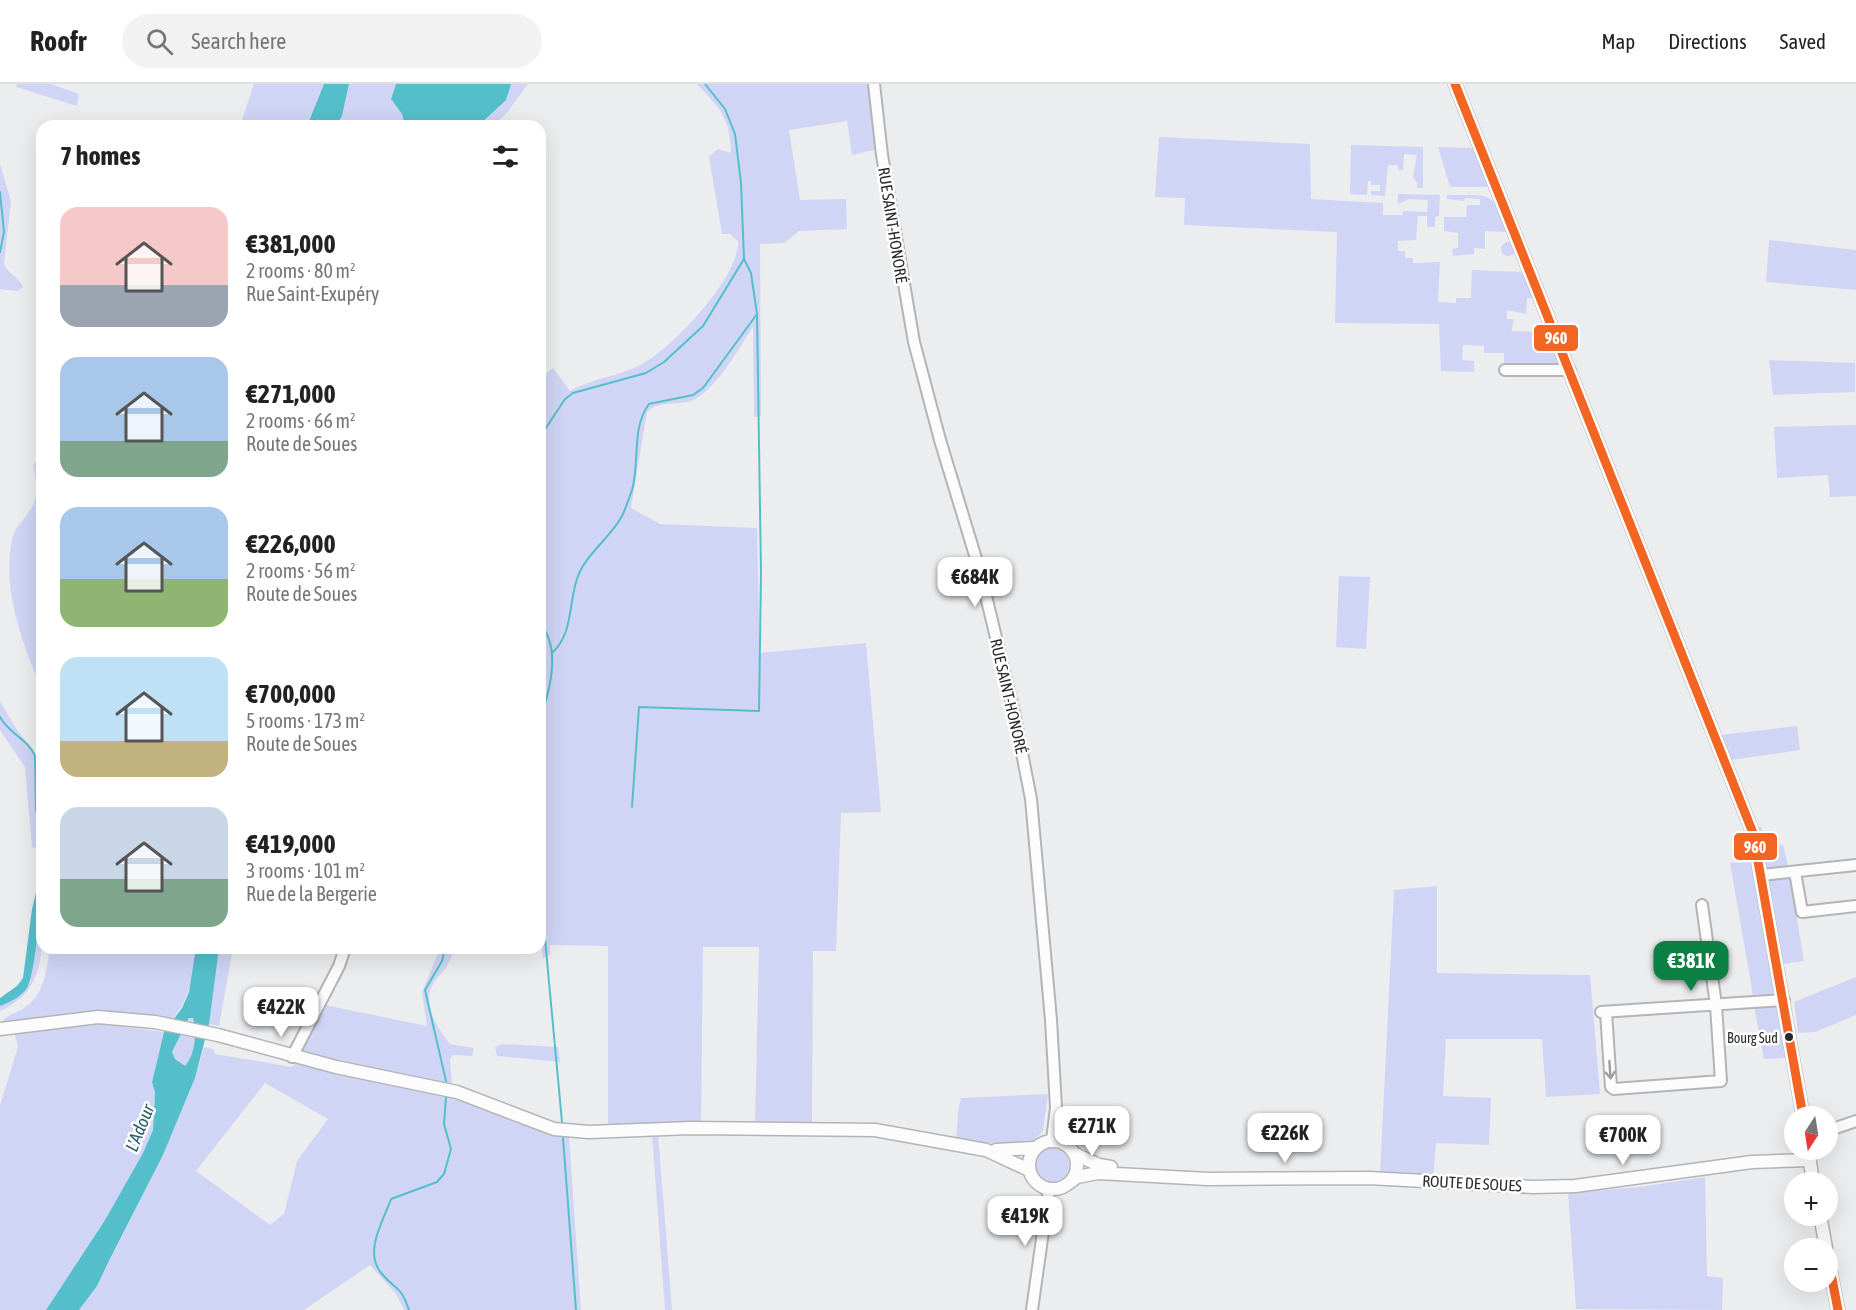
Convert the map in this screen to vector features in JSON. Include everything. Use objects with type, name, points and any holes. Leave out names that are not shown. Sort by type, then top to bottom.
[{"type":"main road","points":[[1455,84],[1753,833],[1801,1106]]},
{"type":"main road","points":[[0,1029],[98,1017],[155,1022],[218,1035],[292,1057],[457,1092],[554,1129],[589,1132],[690,1128],[875,1130],[986,1150],[1034,1148],[1052,1140],[1061,1142],[1075,1154],[1077,1169],[1069,1183],[1059,1188],[1049,1189],[1038,1184],[1029,1170],[986,1150]]},
{"type":"main road","points":[[1029,1170],[1030,1157],[1034,1148]]},
{"type":"main road","name":"ROUTE DE SOUES","points":[[1075,1154],[1099,1165],[1132,1174]]},
{"type":"main road","name":"ROUTE DE SOUES","points":[[1069,1183],[1077,1177],[1090,1174],[1132,1174],[1216,1179],[1369,1178],[1564,1186],[1649,1178],[1784,1157]]},
{"type":"main road","points":[[1835,1292],[1838,1310]]},
{"type":"street","name":"RUE SAINT-HONORÉ","points":[[874,84],[882,155],[914,342],[940,440],[981,575],[1015,717],[1030,799],[1051,1020],[1056,1107],[1052,1140]]},
{"type":"street","points":[[1505,370],[1570,370]]},
{"type":"street","points":[[1762,875],[1856,865]]},
{"type":"street","points":[[1795,872],[1802,912],[1856,906]]},
{"type":"street","points":[[1702,905],[1716,1005],[1722,1079],[1720,1082],[1616,1090],[1611,1087],[1603,1012],[1716,1005],[1784,1000]]},
{"type":"street","points":[[292,1057],[343,954]]},
{"type":"street","points":[[1838,1127],[1856,1121]]},
{"type":"street","points":[[1032,1310],[1049,1189]]},
{"type":"shaded area","points":[[17,84],[51,84],[79,94],[77,106],[16,87]]},
{"type":"shaded area","points":[[254,84],[324,84],[309,120],[242,120]]},
{"type":"shaded area","points":[[349,84],[396,84],[391,99],[404,120],[340,120]]},
{"type":"shaded area","points":[[511,84],[528,84],[500,120],[484,120],[505,100]]},
{"type":"shaded area","points":[[697,84],[871,84],[878,149],[852,155],[847,121],[789,130],[800,200],[846,199],[847,229],[799,231],[784,243],[760,244],[761,416],[754,417],[753,327],[709,389],[691,401],[657,406],[647,412],[631,508],[660,524],[757,528],[760,653],[866,643],[881,812],[841,813],[836,951],[813,951],[812,1123],[755,1123],[759,947],[703,947],[701,1124],[608,1126],[608,946],[550,945],[550,955],[543,958],[542,954],[546,954],[546,374],[553,368],[570,391],[644,363],[687,327],[717,291],[728,273],[736,256],[738,241],[730,234],[722,234],[709,157],[718,149],[731,153],[730,141],[726,122],[712,100]]},
{"type":"shaded area","points":[[1159,137],[1310,144],[1311,199],[1383,203],[1383,215],[1403,215],[1403,211],[1427,212],[1428,200],[1409,199],[1398,204],[1398,194],[1440,195],[1439,216],[1435,217],[1435,227],[1427,227],[1427,216],[1418,216],[1416,240],[1398,241],[1398,251],[1405,251],[1405,258],[1413,258],[1413,263],[1440,262],[1438,302],[1456,303],[1456,298],[1471,298],[1472,270],[1522,272],[1533,298],[1527,298],[1526,314],[1507,310],[1507,319],[1514,319],[1511,331],[1547,332],[1560,366],[1504,365],[1504,353],[1484,353],[1484,346],[1463,345],[1462,360],[1474,361],[1474,372],[1441,371],[1439,324],[1335,323],[1337,232],[1184,225],[1185,198],[1155,197]]},
{"type":"shaded area","points":[[1351,145],[1423,147],[1423,188],[1417,188],[1417,182],[1413,178],[1417,155],[1404,154],[1403,170],[1398,170],[1398,165],[1388,165],[1385,196],[1371,195],[1371,191],[1380,191],[1380,185],[1371,185],[1371,181],[1368,181],[1367,195],[1350,194]]},
{"type":"shaded area","points":[[1438,147],[1477,148],[1491,183],[1489,187],[1450,187]]},
{"type":"shaded area","points":[[0,164],[11,201],[4,264],[23,287],[17,291],[0,289]]},
{"type":"shaded area","points":[[1447,195],[1488,197],[1497,208],[1507,232],[1485,231],[1485,249],[1474,248],[1474,254],[1453,256],[1452,249],[1458,248],[1458,233],[1444,231],[1444,217],[1466,217],[1467,205],[1480,205],[1480,199],[1465,198],[1464,201],[1447,199]]},
{"type":"shaded area","points":[[1769,240],[1856,250],[1856,290],[1766,282]]},
{"type":"shaded area","points":[[1505,242],[1511,242],[1515,249],[1511,256],[1505,256],[1501,252],[1501,246]]},
{"type":"shaded area","points":[[1769,360],[1855,363],[1855,392],[1773,395]]},
{"type":"shaded area","points":[[1856,425],[1856,496],[1830,497],[1828,475],[1777,478],[1774,427]]},
{"type":"shaded area","points":[[36,461],[36,485],[33,465]]},
{"type":"shaded area","points":[[36,495],[36,675],[21,635],[11,595],[9,575],[13,536]]},
{"type":"shaded area","points":[[1339,576],[1370,577],[1366,649],[1336,647]]},
{"type":"shaded area","points":[[0,701],[17,730],[32,749],[36,760],[36,849],[32,847],[25,767],[0,730]]},
{"type":"shaded area","points":[[1797,726],[1800,750],[1731,760],[1720,735]]},
{"type":"shaded area","points":[[1756,827],[1761,827],[1767,846],[1783,845],[1788,866],[1766,869]]},
{"type":"shaded area","points":[[1756,862],[1776,985],[1772,995],[1760,998],[1759,994],[1753,995],[1730,863]]},
{"type":"shaded area","points":[[1773,876],[1790,877],[1804,961],[1783,964],[1768,880]]},
{"type":"shaded area","points":[[1437,886],[1437,973],[1590,975],[1600,1094],[1546,1097],[1542,1039],[1446,1039],[1443,1096],[1491,1098],[1489,1145],[1436,1143],[1433,1177],[1380,1175],[1394,890]]},
{"type":"shaded area","points":[[36,941],[36,954],[41,954],[35,978],[16,1002],[0,1011],[0,1006],[17,997],[30,983]]},
{"type":"shaded area","points":[[49,954],[195,954],[187,994],[173,1018],[93,1012],[4,1024],[5,1018],[31,1003],[46,973]]},
{"type":"shaded area","points":[[218,954],[232,954],[219,1026],[209,1024]]},
{"type":"shaded area","points":[[438,954],[452,954],[448,964],[433,984],[429,1000],[433,1016],[450,1044],[474,1048],[472,1056],[452,1055],[450,1060],[452,1086],[298,1053],[325,1005],[427,1026],[422,992]]},
{"type":"shaded area","points":[[1856,977],[1856,1015],[1815,1032],[1798,1033],[1794,1002]]},
{"type":"shaded area","points":[[1754,1006],[1776,1006],[1786,1058],[1764,1059]]},
{"type":"shaded area","points":[[190,1018],[193,1018],[195,1037],[191,1056],[185,1067],[175,1059],[172,1052]]},
{"type":"shaded area","points":[[93,1023],[164,1032],[152,1082],[155,1093],[153,1130],[143,1153],[105,1220],[46,1310],[0,1310],[0,1105],[18,1047],[14,1031]]},
{"type":"shaded area","points":[[502,1044],[558,1047],[560,1062],[497,1056],[495,1047]]},
{"type":"shaded area","points":[[204,1047],[213,1049],[215,1054],[292,1067],[297,1062],[441,1091],[569,1137],[581,1310],[404,1310],[396,1294],[370,1265],[304,1310],[79,1310],[97,1286],[163,1155],[195,1078]],"holes":[[[265,1083],[328,1119],[297,1161],[284,1214],[270,1225],[196,1171]]]},
{"type":"shaded area","points":[[1048,1094],[1043,1131],[1031,1143],[1004,1145],[956,1138],[961,1098]]},
{"type":"shaded area","points":[[658,1133],[672,1310],[665,1310],[652,1134]]},
{"type":"shaded area","points":[[1052,1148],[1064,1153],[1069,1165],[1064,1177],[1052,1182],[1040,1177],[1035,1165],[1040,1153]]},
{"type":"shaded area","points":[[1705,1177],[1707,1276],[1723,1278],[1722,1310],[1576,1309],[1568,1193],[1640,1187]]},
{"type":"water","points":[[324,84],[349,84],[340,120],[309,120]]},
{"type":"water","points":[[396,84],[511,84],[506,100],[484,120],[404,120],[391,99]]},
{"type":"water","points":[[36,893],[36,944],[30,980],[22,994],[0,1006],[0,998],[17,986],[23,978]]},
{"type":"water","points":[[195,954],[218,954],[209,1024],[195,1078],[163,1155],[97,1286],[79,1310],[46,1310],[105,1220],[143,1153],[153,1130],[155,1093],[152,1082],[164,1032],[182,1008],[189,992]],"holes":[[[189,1018],[193,1018],[195,1030],[191,1056],[185,1066],[175,1059],[172,1052]]]},
{"type":"waterway","points":[[546,428],[565,399],[573,393],[646,373],[664,362],[703,326],[744,259],[741,183],[735,134],[725,109],[705,84]]},
{"type":"waterway","points":[[0,192],[4,232],[0,252]]},
{"type":"waterway","points":[[552,653],[564,636],[575,586],[582,568],[617,524],[626,506],[634,480],[638,435],[643,413],[649,404],[693,395],[703,388],[757,314],[751,273],[744,259]]},
{"type":"waterway","points":[[632,807],[639,707],[759,711],[761,573],[757,314]]},
{"type":"waterway","points":[[546,633],[551,645],[552,657],[552,670],[546,699]]},
{"type":"waterway","points":[[0,717],[8,728],[28,745],[35,756],[36,810]]},
{"type":"waterway","points":[[546,950],[562,1122]]},
{"type":"waterway","points":[[444,954],[425,990],[446,1081]]},
{"type":"waterway","points":[[409,1310],[400,1292],[382,1274],[374,1256],[374,1247],[391,1199],[437,1182],[444,1174],[451,1149],[444,1124],[446,1097]]},
{"type":"waterway","points":[[563,1138],[576,1310]]},
{"type":"transit line","name":"960","points":[[1455,84],[1753,833],[1801,1106]]},
{"type":"transit line","name":"960","points":[[1835,1292],[1838,1310]]},
{"type":"place","name":"Bourg Sud","points":[[1789,1037]]},
{"type":"water label","name":"L'Adour","points":[[140,1128]]}]
